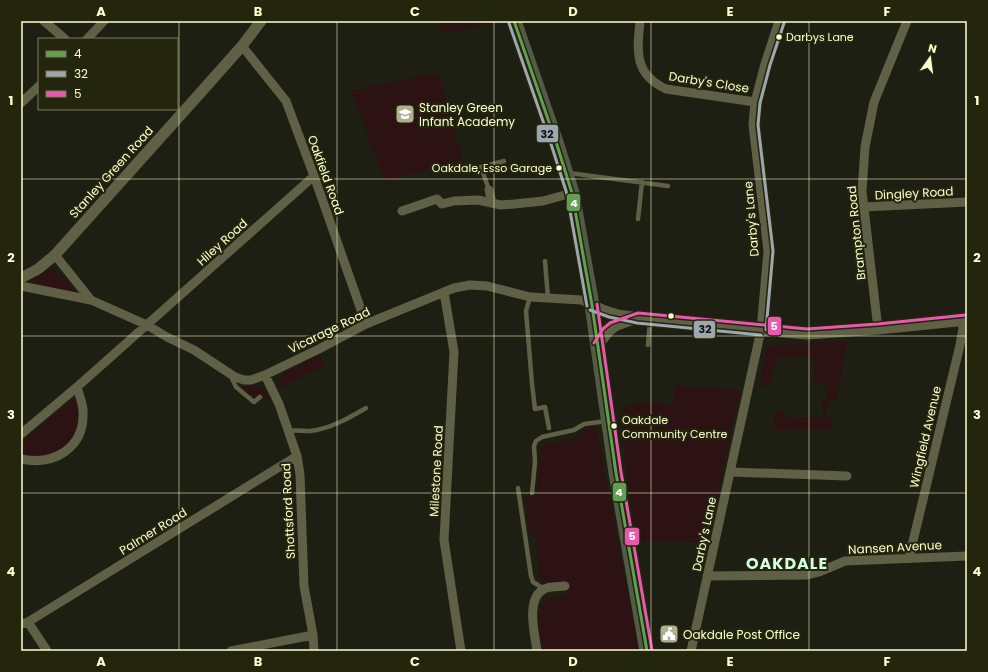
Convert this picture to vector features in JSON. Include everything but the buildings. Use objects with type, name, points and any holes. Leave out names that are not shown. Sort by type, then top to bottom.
[{"type":"highway","points":[[514,21],[572,193],[592,305],[608,421],[647,651]]},
{"type":"street","points":[[44,21],[64,38]]},
{"type":"street","points":[[88,38],[104,21]]},
{"type":"street","name":"Stanley Green Road","points":[[21,278],[38,269],[55,255],[242,46],[261,21]]},
{"type":"street","name":"Darby's Close","points":[[640,21],[638,47],[640,65],[644,72],[658,85],[666,89],[755,102]]},
{"type":"street","name":"Darby's Lane","points":[[691,651],[761,330],[768,251],[753,124],[755,102],[765,64],[779,21]]},
{"type":"street","name":"Brampton Road","points":[[878,329],[863,207],[862,191],[865,147],[874,102],[907,21]]},
{"type":"street","name":"Oakfield Road","points":[[242,46],[286,101],[366,324]]},
{"type":"street","points":[[21,103],[38,87]]},
{"type":"street","name":"Hiley Road","points":[[21,434],[77,387],[314,176]]},
{"type":"street","points":[[489,190],[492,203]]},
{"type":"street","points":[[402,211],[437,199],[442,204],[454,201],[478,200],[501,205],[536,202],[572,193]]},
{"type":"street","name":"Dingley Road","points":[[863,207],[967,202]]},
{"type":"street","name":"Vicarage Road","points":[[55,255],[91,300]]},
{"type":"street","name":"Vicarage Road","points":[[21,286],[91,300],[147,325],[167,337],[194,350],[229,373],[244,380],[251,380],[265,375],[366,324],[454,288],[470,285],[487,286],[530,297],[581,300],[592,305]]},
{"type":"street","name":"Milestone Road","points":[[444,292],[454,352],[444,540],[461,651]]},
{"type":"street","points":[[592,305],[618,315],[650,320],[807,334],[878,329],[964,320]]},
{"type":"street","points":[[598,346],[613,326],[638,318]]},
{"type":"street","name":"Wingfield Avenue","points":[[909,558],[960,345],[964,320]]},
{"type":"street","name":"Shottsford Road","points":[[265,375],[279,404],[297,456],[300,475],[304,586],[313,635],[314,651]]},
{"type":"street","points":[[21,459],[37,462],[51,459],[65,452],[73,443],[81,429],[83,417],[83,407],[77,387]]},
{"type":"street","name":"Palmer Road","points":[[24,623],[297,456]]},
{"type":"street","points":[[730,472],[847,476]]},
{"type":"street","name":"Nansen Avenue","points":[[707,576],[807,575],[819,572],[845,561],[967,556]]},
{"type":"street","points":[[537,651],[532,612],[535,597],[544,589],[565,586]]},
{"type":"street","points":[[24,623],[47,651]]},
{"type":"street","points":[[231,651],[313,635]]},
{"type":"lane","points":[[489,190],[481,167],[504,161]]},
{"type":"lane","points":[[566,173],[668,186]]},
{"type":"lane","points":[[638,219],[642,182]]},
{"type":"lane","points":[[545,261],[548,298]]},
{"type":"lane","points":[[530,297],[526,311],[535,409],[545,407],[548,428]]},
{"type":"lane","points":[[648,345],[650,320]]},
{"type":"lane","points":[[229,373],[236,387],[254,402],[260,397]]},
{"type":"lane","points":[[288,431],[310,431],[326,427],[349,418],[366,408]]},
{"type":"lane","points":[[532,492],[535,462],[534,446],[536,441],[542,437],[574,430],[584,424],[608,421]]},
{"type":"lane","points":[[518,488],[531,576],[533,582],[544,589]]},
{"type":"shaded area","points":[[502,21],[443,34],[440,22]]},
{"type":"shaded area","points":[[438,73],[463,160],[385,181],[351,91]]},
{"type":"shaded area","points":[[50,267],[62,277],[74,291],[72,292],[29,281]]},
{"type":"shaded area","points":[[847,341],[836,402],[828,401],[825,417],[833,419],[831,429],[774,429],[775,411],[786,411],[788,420],[823,416],[822,400],[827,399],[824,382],[815,383],[813,357],[777,357],[769,386],[759,385],[766,350],[774,345]]},
{"type":"shaded area","points":[[319,353],[325,365],[280,388],[280,380],[284,372],[295,368]]},
{"type":"shaded area","points":[[241,386],[258,386],[264,390],[269,399],[265,400],[261,395],[255,399],[246,394]]},
{"type":"shaded area","points":[[675,386],[740,390],[708,542],[640,541],[635,535],[624,455],[625,435],[621,411],[629,404],[661,402],[659,405],[673,406]]},
{"type":"shaded area","points":[[76,397],[79,407],[79,417],[77,426],[68,443],[53,454],[43,457],[21,456],[21,443]]},
{"type":"shaded area","points":[[589,426],[595,427],[597,431],[639,651],[542,651],[539,631],[540,609],[543,603],[548,599],[567,595],[565,580],[544,584],[540,581],[535,534],[530,534],[525,499],[529,496],[537,495],[539,460],[542,447],[550,443],[566,441],[574,438]]},
{"type":"transit line","name":"4","points":[[514,21],[572,193],[592,305],[616,473],[647,651]]},
{"type":"transit line","name":"32","points":[[509,23],[567,194],[587,306]]},
{"type":"transit line","name":"32","points":[[766,330],[773,251],[758,125],[760,103],[770,65],[784,23]]},
{"type":"transit line","name":"5","points":[[597,304],[621,472],[652,650]]},
{"type":"transit line","name":"32","points":[[590,310],[609,317],[637,323],[761,335]]},
{"type":"transit line","name":"5","points":[[594,343],[603,329],[610,323],[638,313],[807,329],[878,324],[966,315]]},
{"type":"place","name":"Darbys Lane","points":[[779,37]]},
{"type":"place","name":"Stanley Green Infant Academy","points":[[405,114]]},
{"type":"place","name":"Oakdale, Esso Garage","points":[[559,168]]},
{"type":"place","name":"Oakdale Community Centre","points":[[614,426]]},
{"type":"place","name":"Oakdale Post Office","points":[[669,634]]},
{"type":"district","name":"OAKDALE","points":[[787,563]]}]
